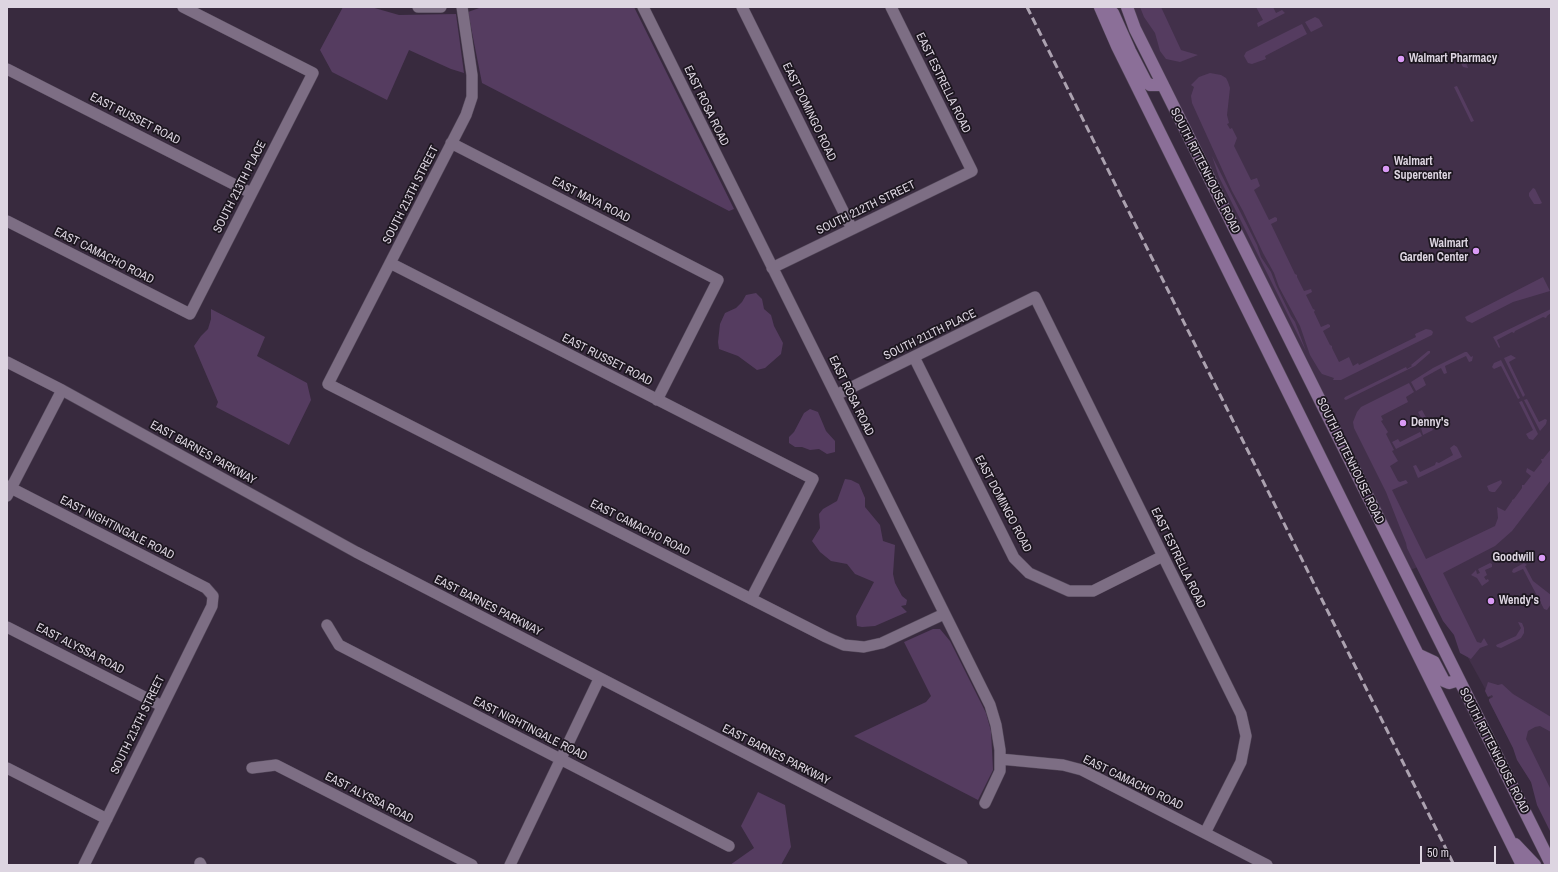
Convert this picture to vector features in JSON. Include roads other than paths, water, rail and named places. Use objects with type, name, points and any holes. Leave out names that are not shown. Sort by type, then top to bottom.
[{"type":"main road","name":"SOUTH RITTENHOUSE ROAD","points":[[1102,7],[1107,26],[1522,865]]},
{"type":"main road","points":[[1102,7],[1113,13],[1146,82],[1150,85],[1163,85]]},
{"type":"main road","name":"SOUTH RITTENHOUSE ROAD","points":[[1127,7],[1135,29],[1551,864]]},
{"type":"main road","points":[[1419,655],[1434,662],[1444,681],[1449,683],[1459,680]]},
{"type":"main road","points":[[1509,839],[1526,854],[1535,865]]},
{"type":"street","name":"SOUTH 213TH PLACE","points":[[183,7],[313,73],[190,314]]},
{"type":"street","points":[[418,7],[441,7]]},
{"type":"street","name":"SOUTH 213TH STREET","points":[[328,384],[466,114],[472,98],[472,75],[462,7]]},
{"type":"street","name":"EAST ROSA ROAD","points":[[643,7],[990,705],[996,725],[1000,750],[1000,771],[985,803]]},
{"type":"street","name":"EAST DOMINGO ROAD","points":[[742,7],[852,229]]},
{"type":"street","name":"EAST ESTRELLA ROAD","points":[[891,7],[972,171]]},
{"type":"street","name":"EAST RUSSET ROAD","points":[[7,69],[251,193]]},
{"type":"street","name":"EAST MAYA ROAD","points":[[451,143],[718,280],[657,400]]},
{"type":"street","name":"SOUTH 212TH STREET","points":[[772,268],[972,171]]},
{"type":"street","name":"EAST CAMACHO ROAD","points":[[7,221],[190,314]]},
{"type":"street","name":"EAST RUSSET ROAD","points":[[390,263],[812,479],[751,599]]},
{"type":"street","name":"EAST ESTRELLA ROAD","points":[[1035,298],[1242,714],[1246,736],[1242,762],[1205,833]]},
{"type":"street","name":"SOUTH 211TH PLACE","points":[[836,395],[1035,298]]},
{"type":"street","name":"EAST DOMINGO ROAD","points":[[914,357],[1014,558],[1029,573],[1069,591],[1093,591],[1163,556]]},
{"type":"street","name":"EAST BARNES PARKWAY","points":[[7,362],[62,390],[356,552],[957,864]]},
{"type":"street","name":"EAST CAMACHO ROAD","points":[[328,384],[844,645],[864,647],[882,643],[944,614]]},
{"type":"street","points":[[8,490],[62,390]]},
{"type":"street","name":"EAST NIGHTINGALE ROAD","points":[[8,490],[206,588],[213,596]]},
{"type":"street","name":"SOUTH 213TH STREET","points":[[84,865],[212,606],[213,596]]},
{"type":"street","name":"EAST NIGHTINGALE ROAD","points":[[327,625],[339,645],[729,846]]},
{"type":"street","name":"EAST ALYSSA ROAD","points":[[7,627],[162,706]]},
{"type":"street","points":[[510,865],[599,679]]},
{"type":"street","name":"EAST CAMACHO ROAD","points":[[1000,759],[1063,765],[1082,770],[1267,865]]},
{"type":"street","name":"EAST ALYSSA ROAD","points":[[252,768],[276,765],[472,865]]},
{"type":"street","points":[[7,768],[107,819]]},
{"type":"railway","points":[[1027,7],[1454,865]]},
{"type":"place","name":"Walmart Pharmacy","points":[[1401,59]]},
{"type":"place","name":"Walmart Supercenter","points":[[1386,169]]},
{"type":"place","name":"Walmart Garden Center","points":[[1476,251]]},
{"type":"place","name":"Denny's","points":[[1403,423]]},
{"type":"place","name":"Goodwill","points":[[1542,558]]},
{"type":"place","name":"Wendy's","points":[[1491,601]]}]
